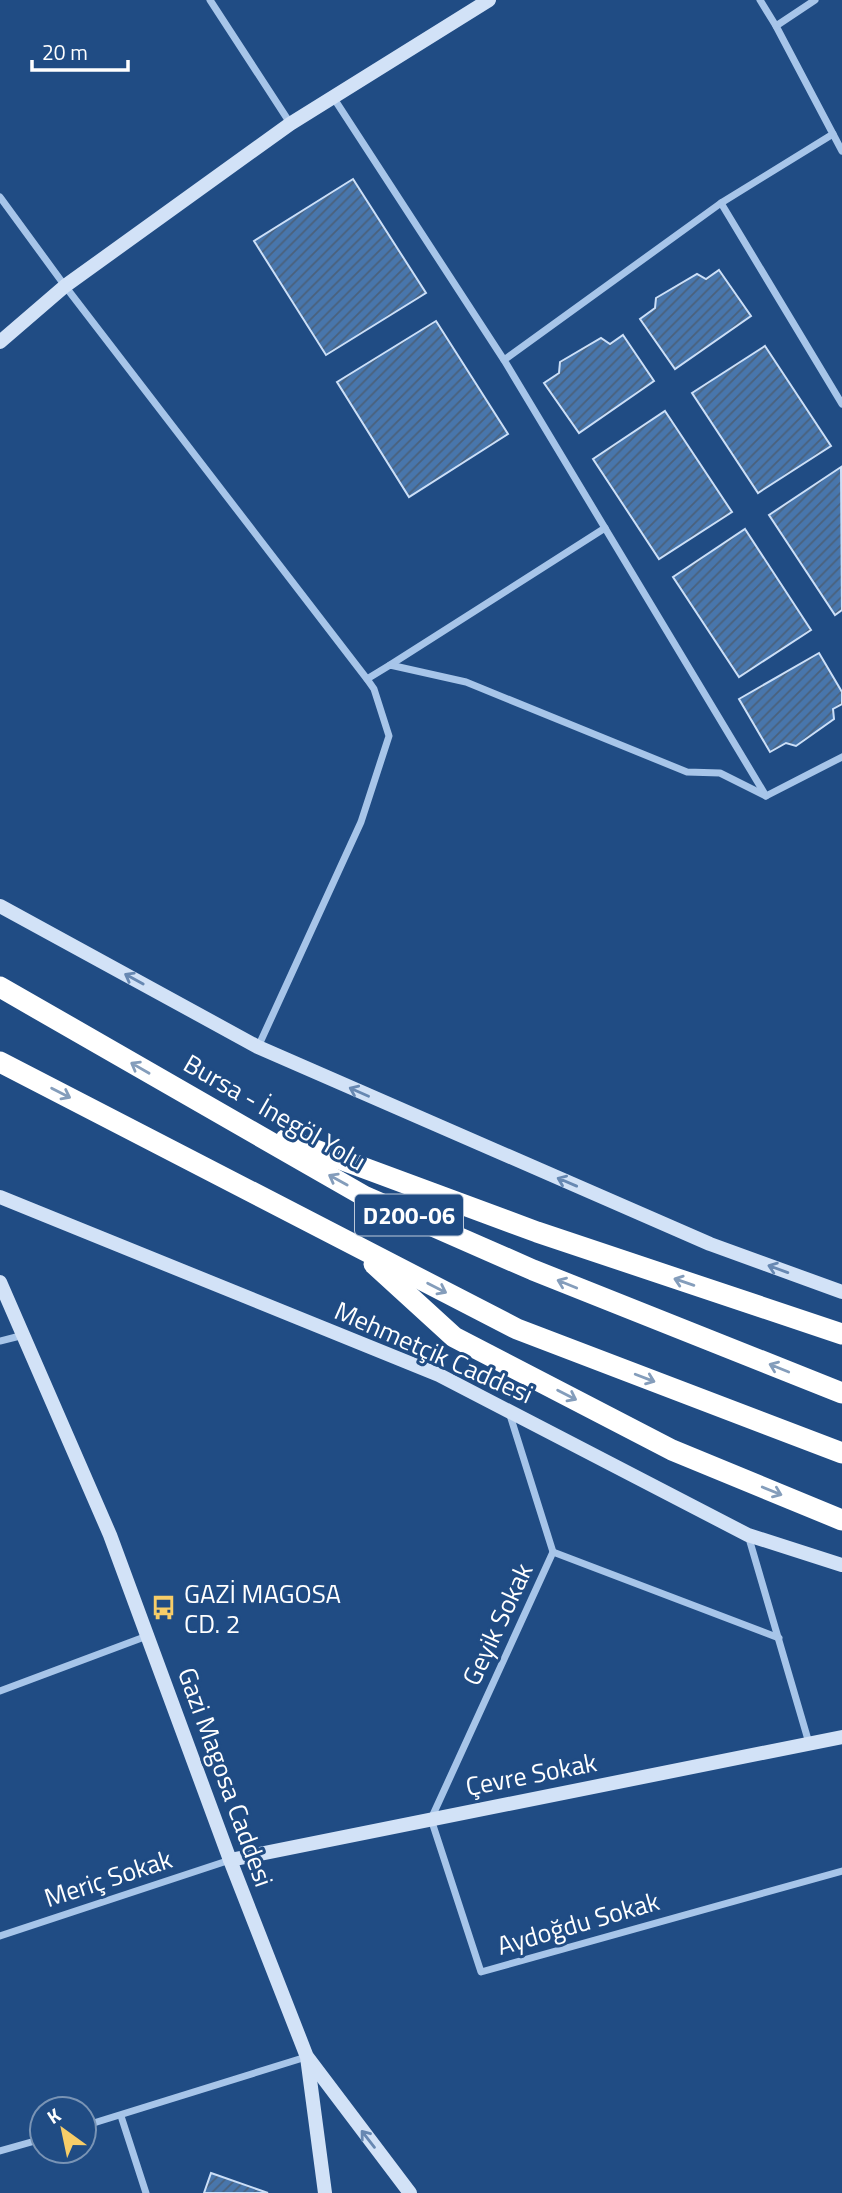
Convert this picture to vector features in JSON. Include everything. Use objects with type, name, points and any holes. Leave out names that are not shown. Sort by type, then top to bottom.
[{"type":"highway","name":"Bursa - İnegöl Yolu","points":[[0,987],[365,1196],[533,1270],[842,1394]]},
{"type":"highway","name":"D200-06","points":[[0,1062],[517,1329],[842,1453]]},
{"type":"highway","points":[[224,1116],[537,1232],[842,1334]]},
{"type":"highway","points":[[352,1244],[454,1337],[672,1450],[842,1520]]},
{"type":"street","points":[[210,0],[290,124]]},
{"type":"street","points":[[4,337],[65,286],[290,124],[489,0]]},
{"type":"street","points":[[760,0],[842,151]]},
{"type":"street","points":[[776,26],[816,0]]},
{"type":"street","points":[[333,97],[504,360],[766,796]]},
{"type":"street","points":[[504,360],[721,203],[833,134]]},
{"type":"street","points":[[0,197],[65,286],[367,678],[374,689],[389,736],[361,822],[257,1047]]},
{"type":"street","points":[[721,203],[842,404]]},
{"type":"street","points":[[367,678],[605,527]]},
{"type":"street","points":[[390,665],[466,682],[687,772],[720,773],[766,796]]},
{"type":"street","points":[[766,796],[842,757]]},
{"type":"street","points":[[0,906],[257,1047],[710,1244],[842,1292]]},
{"type":"street","name":"Mehmetçik Caddesi","points":[[0,1196],[439,1375],[748,1535],[842,1565]]},
{"type":"street","name":"Gazi Magosa Caddesi","points":[[0,1282],[110,1535],[230,1860],[307,2057]]},
{"type":"street","points":[[0,1341],[24,1335]]},
{"type":"street","points":[[509,1411],[553,1552]]},
{"type":"street","points":[[748,1535],[809,1744]]},
{"type":"street","name":"Geyik Sokak","points":[[431,1819],[553,1552],[779,1638]]},
{"type":"street","points":[[0,1691],[149,1636]]},
{"type":"street","name":"Çevre Sokak","points":[[230,1860],[842,1737]]},
{"type":"street","name":"Aydoğdu Sokak","points":[[431,1819],[481,1972],[842,1871]]},
{"type":"street","name":"Meriç Sokak","points":[[0,1936],[230,1860]]},
{"type":"street","points":[[98,2122],[307,2057]]},
{"type":"street","points":[[307,2057],[325,2193]]},
{"type":"street","points":[[307,2057],[410,2193]]},
{"type":"street","points":[[121,2116],[146,2193]]},
{"type":"street","points":[[0,2151],[28,2143]]},
{"type":"building","points":[[353,179],[426,293],[326,355],[254,241]]},
{"type":"building","points":[[719,270],[751,316],[675,369],[640,319],[655,308],[656,298],[697,274],[706,279]]},
{"type":"building","points":[[436,321],[508,434],[409,497],[337,382]]},
{"type":"building","points":[[623,335],[654,381],[579,433],[544,383],[559,373],[560,362],[601,338],[610,344]]},
{"type":"building","points":[[765,346],[831,446],[758,493],[692,393]]},
{"type":"building","points":[[665,411],[732,512],[659,559],[593,459]]},
{"type":"building","points":[[841,467],[842,610],[835,615],[769,515]]},
{"type":"building","points":[[745,529],[811,630],[739,677],[673,577]]},
{"type":"building","points":[[819,653],[842,692],[842,704],[833,709],[834,719],[796,746],[786,743],[770,752],[739,699]]},
{"type":"building","points":[[211,2173],[268,2193],[204,2193]]},
{"type":"place","name":"GAZİ MAGOSA CD. 2","points":[[164,1608]]}]
